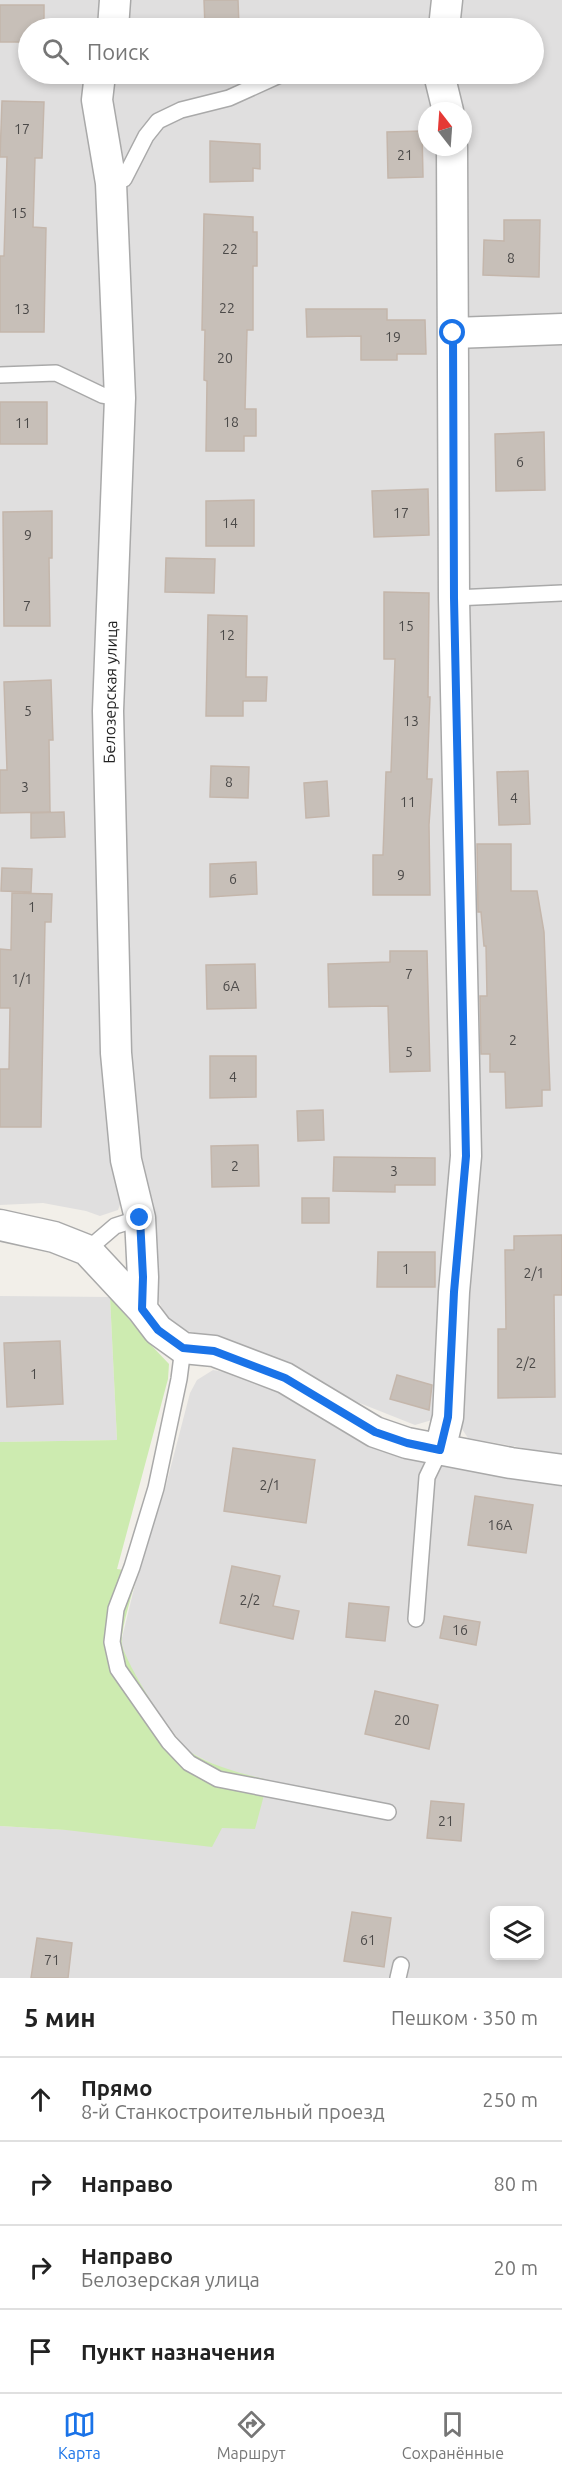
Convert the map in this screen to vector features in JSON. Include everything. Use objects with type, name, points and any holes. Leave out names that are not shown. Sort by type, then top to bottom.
[{"type":"street","points":[[114,18],[115,0]]},
{"type":"street","points":[[445,18],[447,0]]},
{"type":"street","name":"Белозерская улица","points":[[99,84],[97,100],[111,183],[120,398],[108,711],[115,1030],[126,1160],[140,1218],[142,1309]]},
{"type":"street","points":[[441,84],[445,102]]},
{"type":"street","points":[[440,1450],[448,1417],[454,1292],[466,1156],[454,598],[452,156]]},
{"type":"street","points":[[453,333],[562,329]]},
{"type":"street","points":[[0,1225],[54,1237],[87,1250],[142,1309],[158,1330],[183,1348],[214,1351],[285,1378],[375,1432],[407,1443],[440,1450],[562,1470]]},
{"type":"lane","points":[[111,183],[124,179],[146,136],[158,121],[181,110],[229,98],[260,84]]},
{"type":"lane","points":[[0,375],[56,373],[102,395],[120,398]]},
{"type":"lane","points":[[454,598],[562,593]]},
{"type":"lane","points":[[87,1250],[115,1226],[140,1218]]},
{"type":"lane","points":[[183,1348],[179,1379],[156,1488],[132,1567],[116,1609],[112,1642],[118,1669],[169,1742],[189,1763],[218,1779],[388,1812]]},
{"type":"lane","points":[[416,1618],[427,1477],[440,1450]]},
{"type":"shaded area","points":[[0,0],[107,0],[104,18],[18,18],[18,84],[93,84],[104,198],[124,1195],[118,1210],[100,1216],[43,1203],[0,1205]]},
{"type":"shaded area","points":[[124,0],[441,0],[440,18],[125,18]]},
{"type":"shaded area","points":[[455,0],[562,0],[562,320],[468,321],[463,315],[463,156],[472,156],[472,102],[453,102],[450,84],[544,84],[544,18],[453,18]]},
{"type":"shaded area","points":[[110,84],[435,84],[439,102],[418,102],[418,156],[444,156],[446,941],[454,1156],[439,1409],[432,1420],[415,1425],[357,1402],[292,1365],[188,1331],[166,1318],[158,1299],[139,1159],[129,1055],[105,102]]},
{"type":"shaded area","points":[[562,342],[562,1455],[468,1438],[460,1426],[462,356],[469,346]]},
{"type":"shaded area","points":[[0,1296],[110,1297],[117,1440],[0,1442]]},
{"type":"shaded area","points":[[213,1370],[248,1376],[562,1481],[562,1978],[0,1978],[0,1826],[66,1830],[222,1828],[267,1780],[225,1770],[187,1751],[138,1683],[121,1642],[138,1572],[165,1489],[190,1393],[197,1380]]},
{"type":"green space","points":[[110,1297],[169,1364],[168,1379],[117,1569],[138,1572],[123,1630],[122,1644],[125,1654],[163,1719],[183,1746],[218,1766],[268,1780],[255,1829],[222,1828],[212,1847],[66,1830],[0,1826],[0,1442],[117,1440]]},
{"type":"building","points":[[204,0],[238,0],[239,18],[205,18]]},
{"type":"building","points":[[0,5],[44,5],[44,18],[18,18],[18,42],[0,42]]},
{"type":"building","points":[[2,101],[44,102],[42,158],[35,158],[33,227],[46,228],[44,332],[0,332],[0,256],[4,256],[7,157],[0,157]]},
{"type":"building","points":[[418,131],[418,156],[423,156],[423,177],[388,178],[387,132]]},
{"type":"building","points":[[210,141],[260,144],[260,169],[253,168],[253,181],[210,182]]},
{"type":"building","points":[[204,214],[253,217],[253,232],[257,232],[257,266],[253,266],[253,330],[247,330],[245,409],[256,409],[256,436],[244,436],[244,451],[206,451],[207,381],[204,380],[205,330],[202,330]]},
{"type":"building","points":[[504,220],[540,220],[539,277],[483,275],[484,240],[504,241]]},
{"type":"building","points":[[306,309],[387,309],[387,320],[425,320],[426,354],[397,354],[397,360],[361,360],[361,336],[307,337]]},
{"type":"building","points":[[0,402],[47,402],[47,444],[0,444]]},
{"type":"building","points":[[544,432],[545,490],[496,491],[495,434]]},
{"type":"building","points":[[428,489],[429,535],[374,537],[372,491]]},
{"type":"building","points":[[254,500],[254,546],[206,546],[206,501]]},
{"type":"building","points":[[52,511],[52,558],[49,558],[50,626],[4,626],[3,512]]},
{"type":"building","points":[[166,558],[215,559],[214,593],[165,592]]},
{"type":"building","points":[[384,592],[429,593],[428,697],[430,697],[427,779],[432,779],[429,825],[430,895],[373,895],[373,855],[383,855],[386,772],[391,772],[395,659],[384,659]]},
{"type":"building","points":[[208,615],[247,616],[246,677],[267,677],[266,701],[243,701],[243,716],[206,716]]},
{"type":"building","points":[[51,680],[53,740],[49,740],[50,812],[0,813],[0,770],[7,770],[4,682]]},
{"type":"building","points":[[211,766],[249,767],[248,798],[210,797]]},
{"type":"building","points":[[528,771],[530,824],[499,825],[497,772]]},
{"type":"building","points":[[327,781],[329,816],[306,818],[304,783]]},
{"type":"building","points":[[64,812],[65,837],[31,838],[31,813]]},
{"type":"building","points":[[477,844],[511,844],[511,891],[537,891],[544,932],[550,1090],[542,1090],[542,1106],[506,1108],[505,1072],[490,1072],[490,1054],[481,1054],[480,996],[487,996],[486,946],[484,946],[481,912],[478,912]]},
{"type":"building","points":[[256,862],[257,894],[210,897],[210,864]]},
{"type":"building","points":[[2,868],[32,869],[31,892],[1,891]]},
{"type":"building","points":[[12,893],[52,894],[51,922],[45,922],[41,1127],[0,1127],[0,1069],[9,1069],[10,1008],[0,1008],[0,949],[11,950]]},
{"type":"building","points":[[390,951],[427,951],[430,1071],[390,1072],[388,1006],[329,1007],[328,964],[390,962]]},
{"type":"building","points":[[255,964],[256,1008],[207,1009],[206,965]]},
{"type":"building","points":[[210,1056],[256,1056],[256,1097],[210,1098]]},
{"type":"building","points":[[323,1110],[324,1140],[298,1141],[297,1111]]},
{"type":"building","points":[[258,1145],[259,1186],[212,1187],[211,1146]]},
{"type":"building","points":[[334,1157],[435,1158],[435,1185],[395,1185],[395,1192],[333,1191]]},
{"type":"building","points":[[302,1198],[329,1198],[329,1223],[302,1223]]},
{"type":"building","points":[[562,1235],[562,1295],[554,1295],[555,1397],[498,1398],[498,1329],[506,1329],[505,1250],[514,1250],[514,1236]]},
{"type":"building","points":[[378,1252],[435,1252],[435,1287],[377,1287]]},
{"type":"building","points":[[60,1341],[63,1404],[7,1407],[4,1343]]},
{"type":"building","points":[[397,1375],[432,1385],[429,1410],[390,1399]]},
{"type":"building","points":[[233,1448],[315,1460],[306,1523],[224,1511]]},
{"type":"building","points":[[475,1496],[533,1505],[526,1553],[468,1545]]},
{"type":"building","points":[[232,1566],[280,1576],[273,1606],[299,1611],[293,1639],[220,1623]]},
{"type":"building","points":[[349,1603],[389,1607],[385,1641],[346,1637]]},
{"type":"building","points":[[444,1616],[480,1622],[476,1645],[440,1638]]},
{"type":"building","points":[[375,1691],[438,1705],[429,1749],[365,1734]]},
{"type":"building","points":[[431,1801],[464,1804],[461,1841],[427,1838]]},
{"type":"building","points":[[352,1912],[391,1918],[384,1967],[344,1961]]},
{"type":"building","points":[[37,1938],[72,1943],[68,1978],[31,1978]]},
{"type":"route","points":[[140,1218],[142,1309],[158,1330],[183,1348],[214,1351],[285,1378],[375,1432],[407,1443],[440,1450],[448,1417],[454,1292],[466,1156],[454,598],[453,333]]}]
